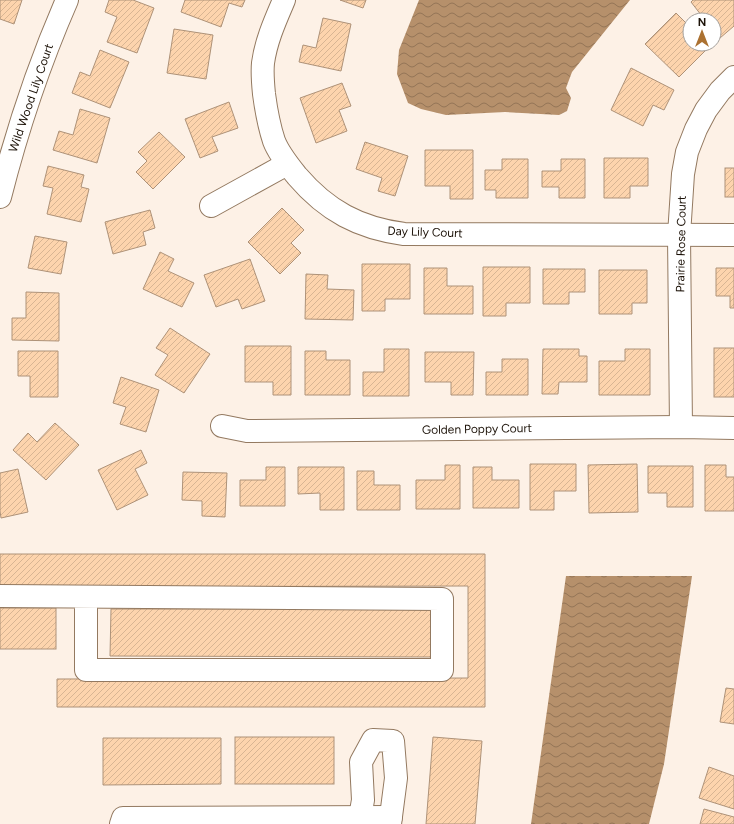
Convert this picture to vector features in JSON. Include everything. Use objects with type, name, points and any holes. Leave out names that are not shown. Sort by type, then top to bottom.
[{"type":"street","name":"Wild Wood Lily Court","points":[[0,197],[27,104],[67,0]]},
{"type":"street","name":"Day Lily Court","points":[[284,0],[266,42],[263,65],[265,104],[275,142],[287,164],[310,191],[324,203],[362,225],[384,231],[404,234],[734,235]]},
{"type":"street","name":"Prairie Rose Court","points":[[681,426],[679,235],[683,174],[687,152],[696,129],[706,110],[720,91],[734,77]]},
{"type":"street","points":[[211,206],[287,164]]},
{"type":"street","name":"Golden Poppy Court","points":[[222,426],[247,431],[681,426],[734,428]]},
{"type":"street","points":[[0,596],[442,599],[442,670],[86,670],[86,597]]},
{"type":"street","points":[[121,824],[123,818],[209,821],[360,817],[390,821],[396,778],[393,741],[373,740],[360,762],[363,800],[360,817]]},
{"type":"water","points":[[419,0],[630,0],[572,72],[566,88],[571,98],[567,111],[559,115],[505,112],[446,115],[421,109],[408,103],[397,74],[399,50]]},
{"type":"water","points":[[566,576],[692,576],[664,764],[649,824],[531,824]]},
{"type":"building","points":[[0,0],[22,0],[14,24],[0,19]]},
{"type":"building","points":[[109,0],[133,0],[154,8],[137,53],[107,42],[117,17],[105,12]]},
{"type":"building","points":[[185,0],[245,0],[242,7],[229,3],[221,27],[181,12]]},
{"type":"building","points":[[340,0],[366,0],[363,8]]},
{"type":"building","points":[[693,0],[734,0],[734,26],[722,36],[722,12],[699,12],[691,2]]},
{"type":"building","points":[[676,13],[682,19],[682,52],[704,52],[679,77],[645,44]]},
{"type":"building","points":[[323,18],[351,24],[341,71],[299,62],[303,45],[316,48]]},
{"type":"building","points":[[174,29],[213,35],[206,79],[167,73]]},
{"type":"building","points":[[100,50],[129,62],[110,108],[72,93],[80,72],[90,76]]},
{"type":"building","points":[[631,68],[674,90],[664,110],[653,105],[643,126],[611,110]]},
{"type":"building","points":[[342,83],[351,106],[339,110],[347,131],[316,143],[300,98]]},
{"type":"building","points":[[229,102],[238,128],[212,137],[218,151],[200,158],[185,119]]},
{"type":"building","points":[[80,109],[110,118],[97,163],[53,150],[59,131],[73,135]]},
{"type":"building","points":[[159,132],[185,157],[153,189],[136,172],[147,161],[138,152]]},
{"type":"building","points":[[365,142],[408,156],[395,196],[378,191],[382,178],[356,169]]},
{"type":"building","points":[[425,150],[473,150],[473,199],[450,199],[450,186],[425,186]]},
{"type":"building","points":[[604,158],[648,158],[648,186],[630,186],[630,198],[604,198]]},
{"type":"building","points":[[502,159],[528,159],[528,198],[496,198],[496,190],[485,190],[485,170],[502,170]]},
{"type":"building","points":[[561,159],[585,159],[585,198],[559,198],[559,187],[542,187],[542,171],[561,171]]},
{"type":"building","points":[[48,166],[84,175],[81,187],[89,189],[81,222],[47,214],[53,188],[43,186]]},
{"type":"building","points":[[725,168],[734,168],[734,197],[725,197]]},
{"type":"building","points":[[282,208],[304,230],[291,243],[301,253],[280,274],[248,242]]},
{"type":"building","points":[[150,210],[155,228],[143,232],[146,245],[113,254],[105,222]]},
{"type":"building","points":[[35,236],[67,242],[61,274],[28,268]]},
{"type":"building","points":[[160,252],[174,259],[168,271],[194,283],[182,307],[143,289]]},
{"type":"building","points":[[250,259],[265,301],[242,309],[238,299],[216,307],[204,275]]},
{"type":"building","points":[[362,264],[410,264],[410,299],[385,299],[385,311],[362,311]]},
{"type":"building","points":[[483,267],[530,267],[530,303],[506,303],[506,316],[483,316]]},
{"type":"building","points":[[424,268],[447,268],[447,286],[473,286],[473,314],[424,314]]},
{"type":"building","points":[[716,268],[734,268],[734,308],[730,308],[730,296],[716,296]]},
{"type":"building","points":[[543,269],[585,269],[585,292],[569,292],[569,304],[543,304]]},
{"type":"building","points":[[599,270],[647,270],[647,303],[632,303],[632,314],[599,314]]},
{"type":"building","points":[[306,274],[328,275],[327,289],[354,290],[353,320],[305,319]]},
{"type":"building","points":[[26,292],[59,293],[59,341],[12,340],[12,318],[26,318]]},
{"type":"building","points":[[170,328],[210,354],[184,393],[155,375],[168,355],[156,348]]},
{"type":"building","points":[[245,346],[291,346],[291,395],[273,395],[273,382],[245,382]]},
{"type":"building","points":[[714,348],[734,348],[734,397],[714,397]]},
{"type":"building","points":[[384,349],[409,349],[409,396],[363,396],[363,372],[384,372]]},
{"type":"building","points":[[543,349],[579,349],[579,356],[587,356],[587,382],[559,382],[558,394],[542,394]]},
{"type":"building","points":[[625,349],[650,349],[650,395],[599,395],[599,361],[625,361]]},
{"type":"building","points":[[18,351],[58,351],[58,397],[30,397],[30,376],[18,376]]},
{"type":"building","points":[[305,351],[326,351],[326,360],[350,360],[350,395],[305,395]]},
{"type":"building","points":[[425,352],[474,352],[473,395],[451,395],[451,382],[425,382]]},
{"type":"building","points":[[502,359],[528,359],[528,395],[486,395],[486,372],[502,372]]},
{"type":"building","points":[[121,377],[159,390],[146,432],[120,424],[126,407],[113,403]]},
{"type":"building","points":[[55,423],[79,445],[46,480],[13,450],[28,433],[37,442]]},
{"type":"building","points":[[141,450],[147,463],[135,469],[148,495],[117,510],[98,470]]},
{"type":"building","points":[[530,464],[576,464],[576,491],[554,491],[554,510],[530,510]]},
{"type":"building","points":[[637,464],[638,512],[589,513],[588,465]]},
{"type":"building","points":[[445,465],[460,465],[460,509],[416,509],[416,480],[445,480]]},
{"type":"building","points":[[705,465],[726,465],[726,477],[734,477],[734,511],[705,511]]},
{"type":"building","points":[[648,466],[693,466],[693,507],[667,507],[667,493],[648,493]]},
{"type":"building","points":[[266,467],[285,467],[285,506],[240,506],[240,480],[266,480]]},
{"type":"building","points":[[298,467],[344,467],[344,510],[320,510],[320,493],[298,494]]},
{"type":"building","points":[[473,467],[492,467],[492,480],[519,480],[519,508],[473,508]]},
{"type":"building","points":[[18,469],[28,512],[1,518],[0,473]]},
{"type":"building","points":[[357,471],[374,471],[374,485],[400,485],[400,510],[357,510]]},
{"type":"building","points":[[183,472],[227,473],[225,517],[202,516],[202,501],[182,500]]},
{"type":"building","points":[[0,554],[485,554],[485,707],[57,707],[57,679],[468,678],[468,586],[0,587]]},
{"type":"building","points":[[0,608],[56,608],[56,649],[0,649]]},
{"type":"building","points":[[111,609],[433,609],[433,657],[110,656]]},
{"type":"building","points":[[726,688],[734,689],[734,724],[720,722]]},
{"type":"building","points":[[235,737],[334,737],[334,784],[235,784]]},
{"type":"building","points":[[433,737],[482,741],[475,824],[426,824]]},
{"type":"building","points":[[103,738],[221,738],[221,784],[103,785]]},
{"type":"building","points":[[709,767],[734,776],[734,809],[699,798]]},
{"type":"building","points":[[704,809],[734,817],[734,824],[700,824]]}]
